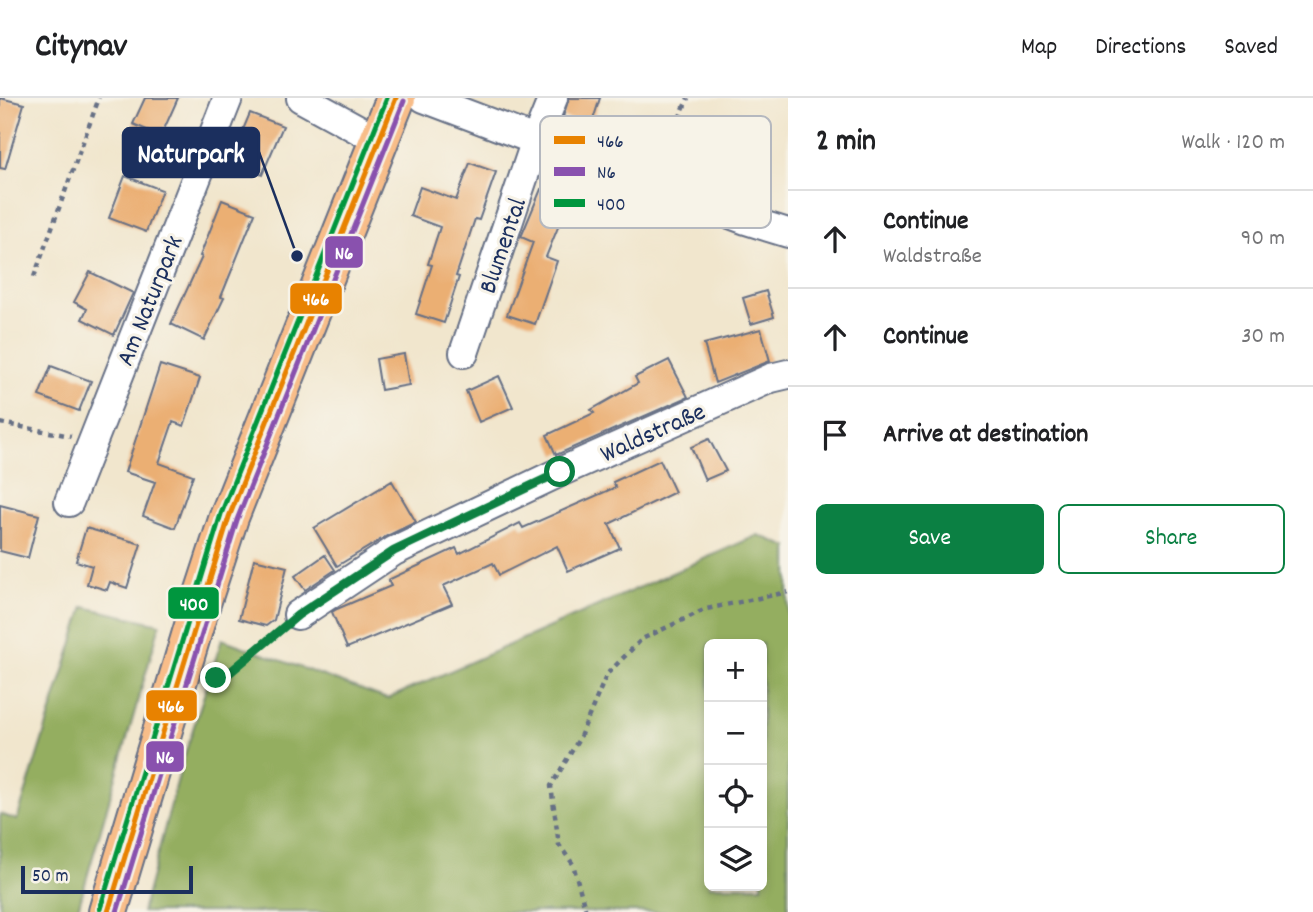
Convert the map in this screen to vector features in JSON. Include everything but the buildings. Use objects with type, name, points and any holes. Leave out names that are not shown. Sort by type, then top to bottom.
[{"type":"main road","points":[[108,912],[229,517],[396,98]]},
{"type":"street","name":"Am Naturpark","points":[[69,502],[228,98]]},
{"type":"street","points":[[301,98],[378,140]]},
{"type":"street","points":[[424,98],[540,142]]},
{"type":"street","name":"Blumental","points":[[546,116],[553,98]]},
{"type":"street","name":"Blumental","points":[[464,353],[540,130]]},
{"type":"street","points":[[771,227],[788,233]]},
{"type":"street","name":"Waldstraße","points":[[298,615],[394,551],[560,472],[771,378],[788,374]]},
{"type":"path","points":[[34,277],[99,98]]},
{"type":"path","points":[[680,116],[688,98]]},
{"type":"path","points":[[0,423],[92,439]]},
{"type":"path","points":[[586,912],[573,864],[559,845],[551,786],[579,739],[607,674],[642,639],[706,608],[788,592]]},
{"type":"path","points":[[180,670],[206,678],[228,674],[298,615]]},
{"type":"green space","points":[[758,535],[788,547],[788,912],[142,912],[183,760],[222,639],[387,699]]},
{"type":"green space","points":[[84,607],[160,624],[77,912],[0,912],[0,814],[17,820]]},
{"type":"transit line","name":"400","points":[[100,909],[221,514],[387,98]]},
{"type":"transit line","name":"466","points":[[108,912],[229,517],[396,98]]},
{"type":"transit line","name":"N6","points":[[117,912],[237,520],[404,101]]},
{"type":"place","name":"Naturpark","points":[[297,256]]},
{"type":"route","points":[[216,678],[228,674],[298,615],[394,551],[560,472]]}]
